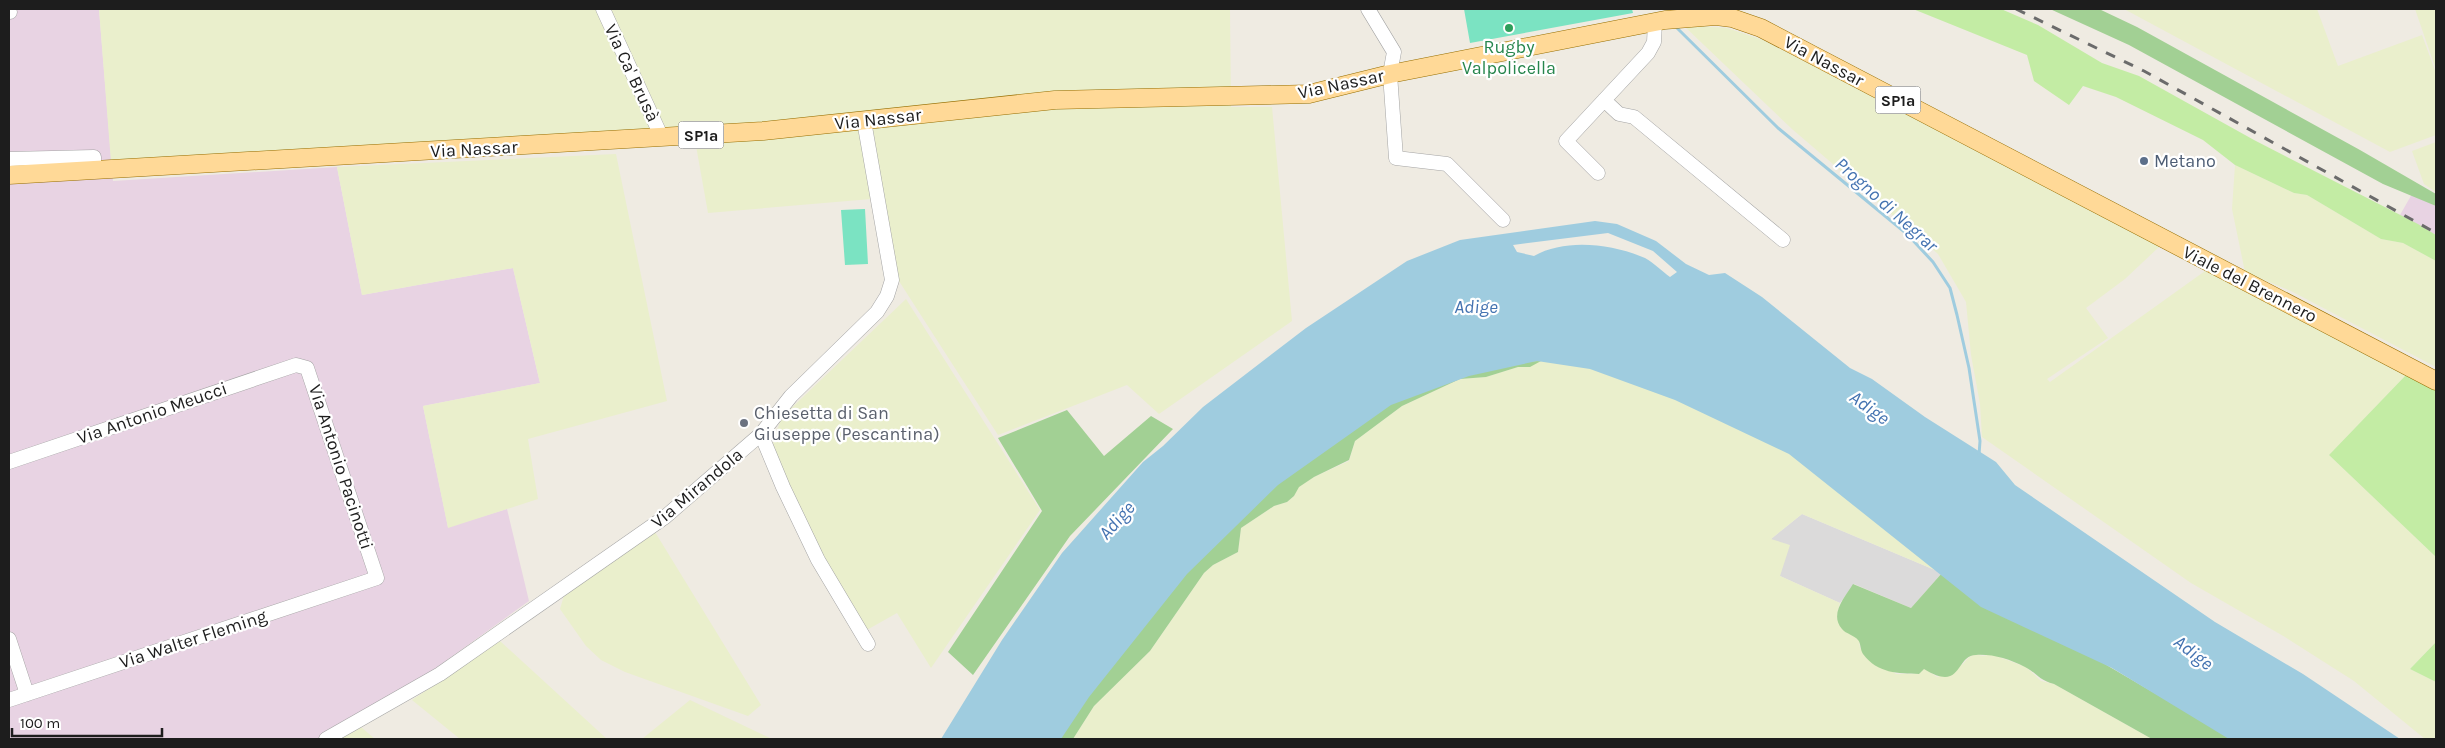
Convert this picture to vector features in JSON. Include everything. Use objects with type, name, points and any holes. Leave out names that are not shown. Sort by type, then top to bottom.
[{"type":"main road","name":"Via Nassar","points":[[9,175],[763,131],[1055,100],[1310,94],[1390,74],[1660,21],[1690,16],[1734,13],[2063,187]]},
{"type":"main road","name":"Viale del Brennero","points":[[2063,187],[2436,381]]},
{"type":"street","name":"Via Ca' Brusà","points":[[603,9],[662,138]]},
{"type":"street","points":[[1368,9],[1394,52],[1390,74],[1396,158],[1447,164],[1503,220]]},
{"type":"street","points":[[1598,173],[1566,141],[1648,53],[1654,42],[1660,21]]},
{"type":"street","points":[[1604,100],[1619,114],[1634,117],[1783,240]]},
{"type":"street","name":"Via Mirandola","points":[[326,739],[440,674],[664,517],[761,434],[791,396],[876,312],[887,296],[892,280],[864,121]]},
{"type":"street","points":[[9,159],[94,157],[94,171]]},
{"type":"street","name":"Via Antonio Meucci","points":[[9,462],[296,365]]},
{"type":"street","name":"Via Antonio Pacinotti","points":[[296,365],[308,368],[315,384],[377,578]]},
{"type":"street","points":[[761,434],[783,487],[818,560],[868,644]]},
{"type":"street","name":"Via Walter Fleming","points":[[9,700],[377,578]]},
{"type":"street","points":[[9,639],[27,694]]},
{"type":"shaded area","points":[[9,9],[99,9],[113,181],[337,167],[362,295],[513,268],[540,383],[423,406],[448,527],[507,509],[529,601],[379,709],[318,739],[9,739]]},
{"type":"shaded area","points":[[2412,194],[2436,206],[2436,235],[2400,215]]},
{"type":"shaded area","points":[[1802,514],[1942,573],[1911,608],[1854,584],[1840,603],[1780,576],[1771,539]]},
{"type":"green space","points":[[99,9],[1230,9],[1231,107],[1272,107],[1292,321],[1159,414],[1127,385],[998,435],[897,278],[883,198],[708,213],[693,129],[111,162]]},
{"type":"green space","name":"Rugby Valpolicella","points":[[1464,9],[1632,9],[1633,13],[1470,43]]},
{"type":"green space","points":[[1913,9],[2001,9],[2038,25],[2102,63],[2139,76],[2254,140],[2418,224],[2436,235],[2436,261],[2403,243],[2381,239],[2307,195],[2294,193],[2235,165],[2203,140],[2116,97],[2083,86],[2069,105],[2034,81],[2027,55]]},
{"type":"green space","points":[[2050,9],[2099,9],[2137,27],[2436,194],[2436,206],[2383,184],[2129,45]]},
{"type":"green space","points":[[2124,9],[2317,9],[2338,66],[2422,35],[2436,73],[2436,135],[2390,152]]},
{"type":"green space","points":[[2415,9],[2436,9],[2436,70]]},
{"type":"green space","points":[[1683,25],[1727,28],[1763,40],[2160,246],[2125,279],[2086,308],[2108,338],[2047,379],[2050,382],[2205,271],[2406,375],[2329,455],[2436,557],[2436,642],[2410,669],[2436,682],[2436,739],[2425,739],[2354,681],[2285,637],[2191,583],[1982,437],[1980,404],[1971,355],[1966,302],[1938,254],[1792,129]]},
{"type":"green space","points":[[2436,142],[2436,192],[2424,184],[2412,151]]},
{"type":"green space","points":[[616,154],[667,401],[528,439],[538,499],[448,528],[423,406],[540,383],[513,268],[362,295],[337,167]]},
{"type":"green space","points":[[2235,165],[2294,193],[2307,195],[2381,239],[2403,243],[2436,261],[2436,367],[2291,291],[2245,272],[2232,209]]},
{"type":"green space","points":[[865,209],[868,264],[845,265],[841,210]]},
{"type":"green space","points":[[906,299],[1040,510],[931,668],[897,613],[865,631],[819,548],[776,459],[773,441],[782,417]]},
{"type":"green space","points":[[1537,347],[1757,425],[1942,573],[1802,514],[1771,539],[1790,545],[1780,576],[1840,603],[1838,610],[1859,640],[1860,648],[1896,674],[1919,674],[1924,668],[1937,677],[1963,664],[1975,654],[1983,656],[1991,654],[2026,667],[2041,681],[2054,684],[2152,739],[1073,739],[1094,706],[1150,651],[1204,573],[1213,565],[1238,552],[1241,528],[1274,506],[1287,502],[1294,496],[1298,487],[1314,477],[1349,461],[1355,441],[1402,406],[1460,379],[1486,377],[1518,367],[1530,367]]},
{"type":"green space","points":[[1541,361],[1530,367],[1518,367],[1486,377],[1460,379],[1402,406],[1355,441],[1349,460],[1314,477],[1299,487],[1294,496],[1287,502],[1274,506],[1241,528],[1238,552],[1213,565],[1204,573],[1150,651],[1094,706],[1073,739],[1044,739],[1244,495],[1455,363]]},
{"type":"green space","points":[[2406,375],[2436,390],[2436,557],[2329,455]]},
{"type":"green space","points":[[1067,410],[1104,456],[1151,416],[1173,429],[1070,536],[973,675],[948,652],[1042,511],[998,438]]},
{"type":"green space","points":[[655,532],[761,705],[748,716],[625,672],[601,660],[586,646],[560,609],[565,592]]},
{"type":"green space","points":[[1942,573],[2038,625],[2233,739],[2152,739],[2044,680],[2029,669],[1995,656],[1976,655],[1969,657],[1957,671],[1946,677],[1924,669],[1919,674],[1882,669],[1869,661],[1862,652],[1858,640],[1844,631],[1838,623],[1837,617],[1840,606],[1853,584],[1911,608]]},
{"type":"green space","points":[[500,641],[607,739],[460,739],[412,700]]},
{"type":"green space","points":[[2436,642],[2436,682],[2410,669]]},
{"type":"green space","points":[[690,700],[772,739],[642,739]]},
{"type":"green space","points":[[361,727],[375,739],[339,739]]},
{"type":"water","name":"Adige","points":[[1595,221],[1617,224],[1656,241],[1686,264],[1709,275],[1725,273],[1762,297],[1850,368],[1872,379],[1925,417],[1996,462],[2015,485],[2215,622],[2303,674],[2400,739],[2229,739],[2112,668],[1981,607],[1789,454],[1675,400],[1590,369],[1537,361],[1469,376],[1391,405],[1278,485],[1187,574],[1089,697],[1061,739],[941,739],[1002,640],[1062,553],[1143,462],[1163,446],[1203,407],[1306,328],[1407,261],[1460,240]],"holes":[[[1608,233],[1653,251],[1677,272],[1670,277],[1645,258],[1604,246],[1574,245],[1547,250],[1534,256],[1517,252],[1513,245]]]},
{"type":"waterway","name":"Progno di Negrar","points":[[1675,26],[1778,128],[1907,234],[1933,262],[1950,288],[1957,315],[1969,368],[1980,441],[1979,455]]},
{"type":"railway","points":[[2016,9],[2144,71],[2436,233]]},
{"type":"place","name":"Rugby Valpolicella","points":[[1509,28]]},
{"type":"place","name":"Metano","points":[[2144,161]]},
{"type":"place","name":"Chiesetta di San Giuseppe (Pescantina)","points":[[744,423]]}]
